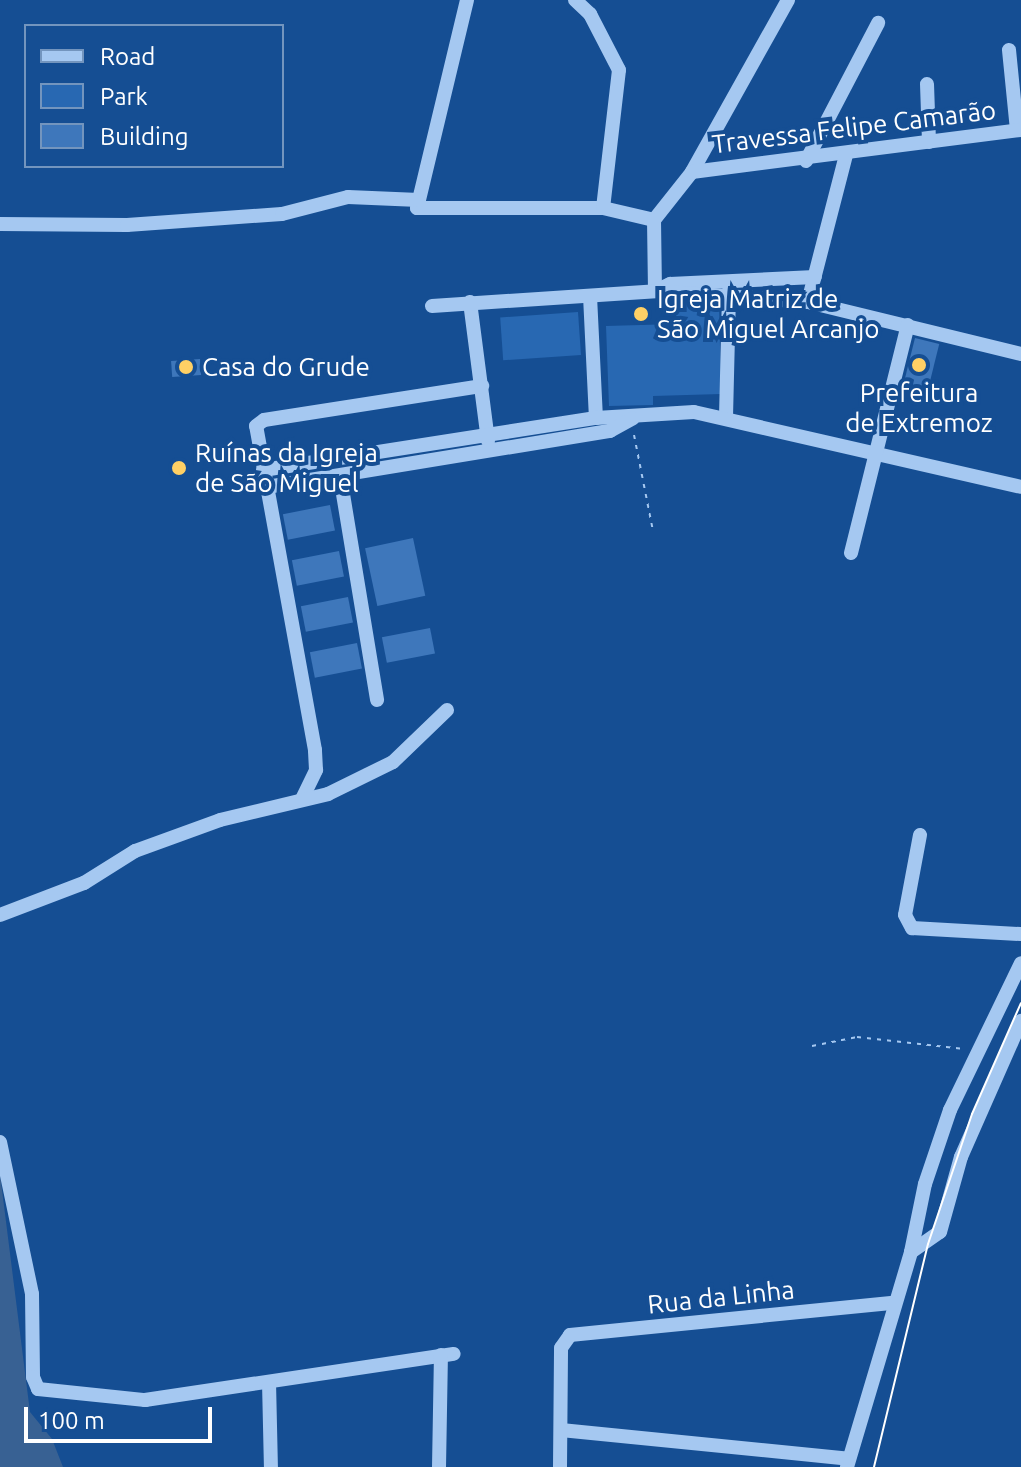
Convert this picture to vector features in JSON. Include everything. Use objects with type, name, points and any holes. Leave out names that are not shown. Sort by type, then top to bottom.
[{"type":"street","points":[[467,0],[417,208],[603,208],[654,220]]},
{"type":"street","points":[[575,0],[590,14],[619,70],[603,208]]},
{"type":"street","points":[[655,291],[654,220],[692,172],[788,0]]},
{"type":"street","points":[[806,161],[878,23]]},
{"type":"street","points":[[1009,50],[1019,130]]},
{"type":"street","points":[[927,84],[929,142]]},
{"type":"street","name":"Travessa Felipe Camarão","points":[[692,172],[806,161],[1019,130]]},
{"type":"street","points":[[808,302],[846,155]]},
{"type":"street","points":[[0,224],[127,225],[282,214],[348,197],[419,200]]},
{"type":"street","points":[[432,306],[729,288],[815,277]]},
{"type":"street","points":[[729,288],[808,302],[1021,354]]},
{"type":"street","points":[[726,417],[729,288]]},
{"type":"street","points":[[590,296],[596,418]]},
{"type":"street","points":[[470,302],[490,453]]},
{"type":"street","points":[[851,553],[908,325]]},
{"type":"street","points":[[303,797],[316,770],[315,750],[255,430],[264,420],[482,386]]},
{"type":"street","points":[[263,470],[488,433],[596,418],[633,418],[673,412],[726,417],[1021,487]]},
{"type":"street","points":[[267,487],[610,431],[633,418]]},
{"type":"street","points":[[340,476],[377,700]]},
{"type":"street","points":[[0,915],[84,883],[135,851],[303,797],[328,794],[393,762],[447,710]]},
{"type":"street","points":[[920,835],[905,915],[912,928],[1021,934]]},
{"type":"street","points":[[560,1467],[561,1430],[848,1463],[893,1303],[911,1252],[925,1184],[977,1050],[1021,963]]},
{"type":"street","points":[[911,1252],[940,1232],[961,1157],[1021,1021]]},
{"type":"street","points":[[0,1142],[32,1294],[33,1377],[38,1389],[145,1400],[448,1354],[439,1467]]},
{"type":"street","name":"Rua da Linha","points":[[561,1430],[561,1348],[570,1335],[893,1303]]},
{"type":"street","points":[[269,1382],[271,1467]]},
{"type":"path","points":[[633,418],[653,531]]},
{"type":"path","points":[[812,1046],[857,1037],[977,1050]]},
{"type":"green space","points":[[719,301],[721,394],[653,396],[653,405],[609,406],[606,326],[676,324],[676,302]]},
{"type":"green space","points":[[578,312],[581,355],[503,360],[500,317]]},
{"type":"shaded area","points":[[0,1174],[30,1412],[52,1439],[63,1467],[0,1467]]},
{"type":"building","name":"Prefeitura de Extremoz","points":[[915,338],[939,344],[926,396],[902,390]]},
{"type":"building","name":"Casa do Grude","points":[[200,359],[201,375],[172,377],[171,361]]},
{"type":"building","points":[[330,505],[335,531],[288,540],[283,514]]},
{"type":"building","points":[[413,538],[425,596],[377,606],[365,548]]},
{"type":"building","points":[[339,551],[344,577],[297,586],[292,560]]},
{"type":"building","points":[[348,597],[353,623],[306,632],[301,606]]},
{"type":"building","points":[[430,628],[435,654],[387,663],[382,637]]},
{"type":"building","points":[[357,643],[362,669],[315,678],[310,652]]},
{"type":"tram line","points":[[874,1467],[928,1244],[972,1114],[1021,1003]]},
{"type":"place","name":"Igreja Matriz de São Miguel Arcanjo","points":[[641,314]]},
{"type":"place","name":"Prefeitura de Extremoz","points":[[919,365]]},
{"type":"place","name":"Casa do Grude","points":[[186,367]]},
{"type":"place","name":"Ruínas da Igreja de São Miguel","points":[[179,468]]}]
